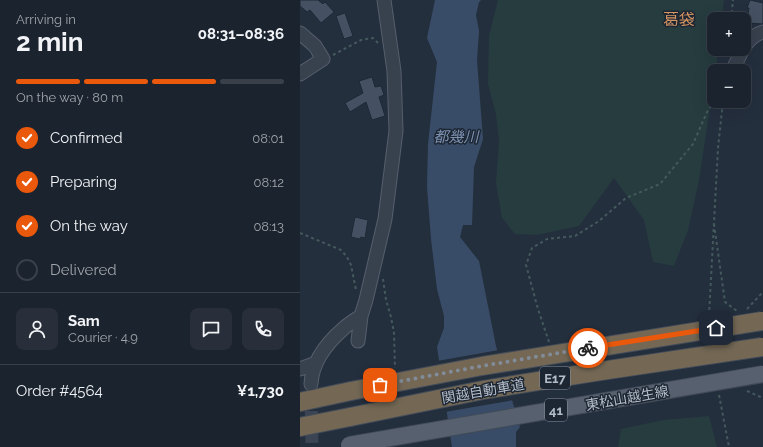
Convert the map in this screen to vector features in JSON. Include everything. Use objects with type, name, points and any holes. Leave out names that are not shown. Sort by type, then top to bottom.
[{"type":"highway","name":"関越自動車道","points":[[300,402],[497,363],[762,321]]},
{"type":"highway","name":"関越自動車道","points":[[300,427],[483,390],[762,347]]},
{"type":"main road","name":"東松山越生線","points":[[349,445],[763,374]]},
{"type":"street","points":[[358,341],[361,316],[385,219],[396,131],[394,71],[384,0]]},
{"type":"street","points":[[751,39],[758,33],[763,32]]},
{"type":"street","points":[[300,33],[315,46],[323,59],[300,74]]},
{"type":"street","points":[[310,384],[311,373],[325,348],[343,328],[361,316]]},
{"type":"street","points":[[300,370],[316,363]]},
{"type":"path","points":[[732,12],[733,0]]},
{"type":"path","points":[[323,59],[361,40],[373,38],[383,48]]},
{"type":"path","points":[[551,348],[526,265],[532,248],[547,239],[575,236],[599,221],[626,198],[660,184],[693,144],[711,108]]},
{"type":"path","points":[[722,108],[718,148],[714,221],[725,302],[737,311]]},
{"type":"path","points":[[300,233],[341,250],[351,264],[357,294]]},
{"type":"path","points":[[376,258],[382,270],[386,300],[394,333],[396,371]]},
{"type":"green space","points":[[498,0],[724,0],[723,12],[707,12],[707,56],[717,56],[717,64],[707,64],[707,108],[710,108],[699,180],[688,230],[674,266],[653,262],[644,220],[614,178],[579,226],[537,235],[515,234],[502,218],[496,183],[499,141],[496,114],[488,84],[489,36]]},
{"type":"green space","points":[[709,416],[717,447],[618,447],[621,429],[663,420]]},
{"type":"water","name":"都幾川","points":[[435,0],[481,0],[479,2],[476,15],[479,31],[477,60],[483,139],[474,167],[472,225],[463,225],[460,237],[479,261],[496,346],[520,427],[516,432],[516,447],[452,447],[437,347],[444,328],[444,316],[437,289],[427,187],[428,144],[437,62],[427,38]]},
{"type":"pier","points":[[499,350],[514,400],[445,412],[437,361]]},
{"type":"building","points":[[300,0],[318,0],[323,4],[325,2],[334,12],[321,23],[310,10],[307,12],[300,6]]},
{"type":"building","points":[[750,0],[763,3],[763,24],[751,23],[751,12],[748,12],[749,8],[747,8]]},
{"type":"building","points":[[345,13],[353,36],[344,39],[336,16]]},
{"type":"building","points":[[372,77],[375,87],[381,86],[384,95],[379,97],[385,116],[372,120],[366,102],[350,112],[345,103],[363,93],[359,81]]},
{"type":"building","points":[[355,217],[368,220],[365,238],[361,237],[360,239],[351,237]]},
{"type":"tunnel","points":[[311,392],[312,447]]},
{"type":"way so far","points":[[380,385],[588,348]]},
{"type":"district","name":"葛袋","points":[[679,19]]},
{"type":"route","points":[[588,348],[716,328]]}]
